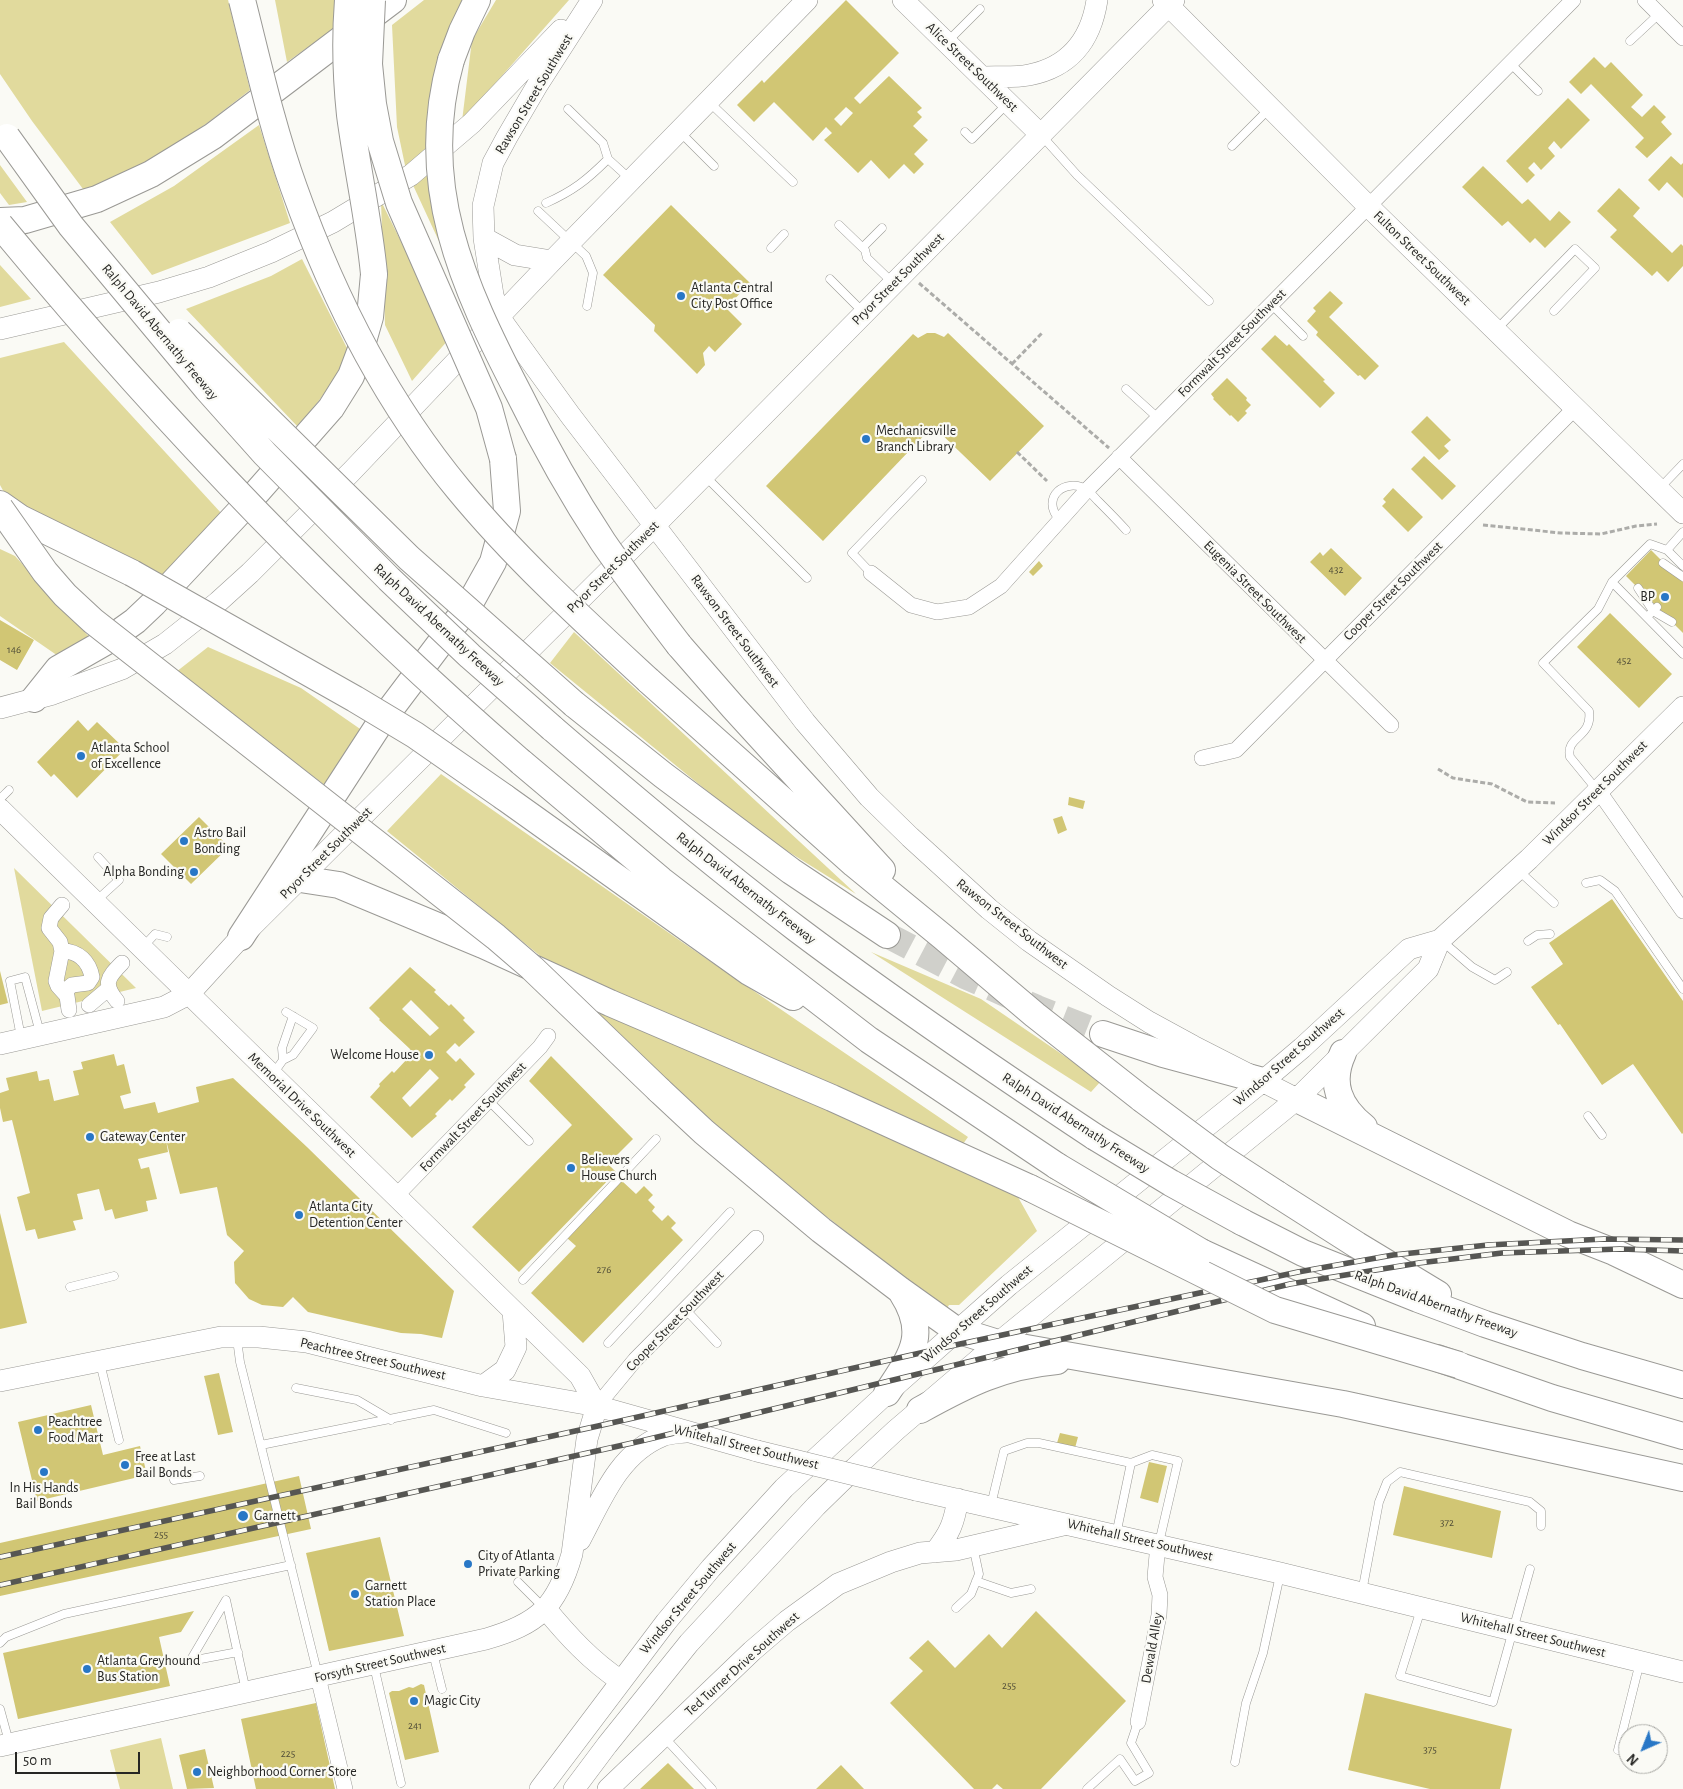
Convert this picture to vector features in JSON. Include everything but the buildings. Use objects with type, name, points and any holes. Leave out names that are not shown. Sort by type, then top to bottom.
[{"type":"highway","points":[[242,0],[272,117],[293,186],[318,252],[377,372],[425,444],[458,489],[522,560],[556,595],[648,680],[854,864],[1034,1015],[1142,1099],[1220,1156],[1357,1246],[1485,1324]]},
{"type":"highway","points":[[34,699],[58,669],[107,641],[135,621],[154,603],[243,508],[331,408],[351,376],[370,317],[374,274],[371,238],[350,106],[346,61],[348,0]]},
{"type":"highway","points":[[241,936],[380,723],[469,605],[493,562],[507,511],[503,458],[489,408],[399,203],[380,141],[373,104],[369,64],[372,0]]},
{"type":"highway","points":[[0,220],[25,220],[97,199],[151,174],[213,136],[393,0]]},
{"type":"highway","points":[[477,0],[451,60],[441,102],[438,140],[440,180],[448,222],[475,304],[491,341],[552,457],[602,541],[636,590],[733,707],[943,937]]},
{"type":"highway","name":"Ralph David Abernathy Freeway","points":[[0,127],[71,226],[196,375],[265,454],[389,579],[470,656],[552,728],[669,827],[796,929],[941,1034],[1094,1137],[1171,1183],[1242,1222],[1303,1253],[1485,1324],[1582,1356],[1683,1385]]},
{"type":"highway","points":[[0,225],[130,377],[241,497],[445,697],[661,880],[869,1040],[1057,1166],[1202,1252],[1335,1315],[1459,1365],[1552,1398],[1683,1436]]},
{"type":"highway","points":[[71,226],[409,558],[574,704],[663,775],[791,871],[887,935]]},
{"type":"highway","points":[[0,504],[20,518],[126,578],[220,623],[355,698],[415,735],[749,972],[869,1040]]},
{"type":"highway","points":[[0,508],[45,572],[93,621],[496,937],[532,968],[704,1132],[821,1230],[956,1330],[998,1344],[1343,1404],[1683,1478]]},
{"type":"highway","points":[[0,530],[126,578]]},
{"type":"highway","points":[[300,879],[339,885],[484,946],[619,1007],[832,1098],[1030,1188],[1274,1310],[1459,1365]]},
{"type":"highway","points":[[1103,1034],[1163,1054],[1263,1081]]},
{"type":"highway","points":[[1344,1053],[1336,1071],[1338,1092],[1354,1118],[1383,1141]]},
{"type":"highway","points":[[1297,1099],[1568,1234],[1621,1255],[1683,1285]]},
{"type":"highway","points":[[887,1393],[906,1363],[917,1334],[912,1307],[900,1290]]},
{"type":"highway","points":[[920,1410],[995,1372],[1044,1362],[1085,1358]]},
{"type":"main road","name":"Rawson Street Southwest","points":[[590,0],[538,84],[493,163],[483,206],[484,238],[493,295],[499,317],[654,526],[794,708],[835,759],[876,804],[948,873],[1030,941],[1108,996],[1149,1022],[1193,1046],[1297,1099]]},
{"type":"main road","points":[[0,329],[159,292],[209,277],[271,252],[333,222],[411,174],[472,123],[590,0]]},
{"type":"main road","points":[[0,708],[54,694],[122,669],[165,644],[218,602],[250,573],[351,472],[571,241],[807,0]]},
{"type":"main road","name":"Alice Street Southwest","points":[[903,0],[1041,134]]},
{"type":"main road","points":[[982,77],[1027,76],[1044,72],[1062,62],[1079,47],[1090,30],[1097,0]]},
{"type":"main road","name":"Fulton Street Southwest","points":[[1168,2],[1368,206],[1683,513]]},
{"type":"main road","name":"Pryor Street Southwest","points":[[0,1044],[164,1007],[189,994],[241,936],[654,526],[1041,134],[1168,2]]},
{"type":"main road","points":[[484,238],[515,255],[552,261]]},
{"type":"main road","name":"Windsor Street Southwest","points":[[574,1789],[689,1643],[816,1506],[862,1461],[998,1344],[1297,1099],[1428,969],[1440,940],[1518,870],[1683,707]]},
{"type":"main road","name":"Memorial Drive Southwest","points":[[0,809],[189,994],[277,1067],[396,1196],[580,1376],[597,1406]]},
{"type":"main road","name":"Windsor Street Southwest","points":[[540,1789],[621,1680],[700,1580],[784,1488],[956,1330],[1009,1285],[1263,1081],[1302,1048],[1409,949],[1440,940]]},
{"type":"main road","points":[[483,1386],[505,1370],[516,1347],[513,1311]]},
{"type":"main road","name":"Peachtree Street Southwest","points":[[0,1381],[221,1337],[236,1337],[307,1342],[483,1386],[597,1406]]},
{"type":"main road","name":"Whitehall Street Southwest","points":[[597,1406],[757,1451],[916,1490],[1362,1592],[1683,1672]]},
{"type":"main road","name":"Forsyth Street Southwest","points":[[5,1745],[432,1651],[506,1633],[524,1625],[553,1600],[560,1587],[572,1554],[587,1439],[597,1406]]},
{"type":"main road","points":[[572,1554],[616,1473],[629,1457],[663,1435],[685,1432]]},
{"type":"main road","points":[[935,1552],[944,1541],[954,1520],[958,1499]]},
{"type":"main road","name":"Ted Turner Drive Southwest","points":[[608,1789],[752,1651],[787,1621],[838,1584],[862,1573],[920,1553],[972,1546],[1067,1524]]},
{"type":"main road","points":[[545,1608],[560,1627],[591,1659],[621,1680]]},
{"type":"street","name":"Formwalt Street Southwest","points":[[871,573],[911,605],[937,612],[969,607],[1001,586],[1119,457],[1573,0]]},
{"type":"street","points":[[1644,0],[1683,38]]},
{"type":"street","name":"Cooper Street Southwest","points":[[1202,758],[1236,750],[1575,408]]},
{"type":"street","name":"Eugenia Street Southwest","points":[[1119,457],[1391,725]]},
{"type":"street","points":[[1598,790],[1681,904]]},
{"type":"street","points":[[62,905],[48,924],[50,931],[60,942],[62,951],[56,981],[67,996],[69,1010]]},
{"type":"street","points":[[62,951],[80,956],[90,968],[92,977],[111,990]]},
{"type":"street","points":[[89,1005],[111,990],[113,972],[122,963]]},
{"type":"street","points":[[64,992],[72,985],[88,983],[92,977]]},
{"type":"street","name":"Formwalt Street Southwest","points":[[396,1196],[540,1047],[548,1036]]},
{"type":"street","name":"Cooper Street Southwest","points":[[597,1406],[635,1360],[756,1238]]},
{"type":"street","name":"Dewald Alley","points":[[1138,1722],[1159,1615],[1160,1595],[1155,1577],[1158,1544]]},
{"type":"street","points":[[318,1677],[345,1789]]},
{"type":"lane","points":[[946,42],[980,9]]},
{"type":"lane","points":[[1630,41],[1659,14]]},
{"type":"lane","points":[[1510,63],[1538,91]]},
{"type":"lane","points":[[708,101],[793,182]]},
{"type":"lane","points":[[965,132],[972,138],[1008,102]]},
{"type":"lane","points":[[1232,146],[1270,107]]},
{"type":"lane","points":[[568,109],[603,143],[608,159],[631,180]]},
{"type":"lane","points":[[679,131],[714,166]]},
{"type":"lane","points":[[1041,134],[1077,175],[1209,301]]},
{"type":"lane","points":[[546,203],[570,192],[588,179],[608,159]]},
{"type":"lane","points":[[538,211],[586,256],[593,273],[587,306]]},
{"type":"lane","points":[[839,225],[863,247],[867,258],[899,277]]},
{"type":"lane","points":[[863,247],[882,228]]},
{"type":"lane","points":[[771,248],[784,234]]},
{"type":"lane","points":[[1496,330],[1575,249],[1595,268],[1554,311]]},
{"type":"lane","points":[[830,279],[864,313]]},
{"type":"lane","points":[[1271,304],[1303,336]]},
{"type":"lane","points":[[1126,389],[1158,418]]},
{"type":"lane","points":[[1658,489],[1683,464]]},
{"type":"lane","points":[[704,475],[807,578]]},
{"type":"lane","points":[[871,573],[852,553],[922,480]]},
{"type":"lane","points":[[1060,520],[1052,507],[1052,499],[1064,488],[1070,486],[1087,490],[1126,530]]},
{"type":"lane","points":[[1667,550],[1683,532]]},
{"type":"lane","points":[[1598,790],[1570,757],[1569,751],[1570,746],[1588,727],[1590,720],[1589,711],[1543,663],[1598,609],[1612,582],[1650,544],[1667,550],[1683,566]]},
{"type":"lane","points":[[1663,563],[1683,580]]},
{"type":"lane","points":[[1612,582],[1683,654]]},
{"type":"lane","points":[[1638,588],[1655,609],[1672,622]]},
{"type":"lane","points":[[1646,617],[1655,609]]},
{"type":"lane","points":[[0,799],[9,790]]},
{"type":"lane","points":[[95,902],[119,880],[98,857]]},
{"type":"lane","points":[[1518,870],[1554,903]]},
{"type":"lane","points":[[1586,883],[1600,880],[1615,891],[1683,989]]},
{"type":"lane","points":[[142,948],[155,934],[167,937]]},
{"type":"lane","points":[[1528,941],[1537,935],[1550,934]]},
{"type":"lane","points":[[1440,940],[1472,967],[1495,980],[1507,972]]},
{"type":"lane","points":[[25,977],[31,1037],[10,980],[25,977]]},
{"type":"lane","points":[[290,1014],[313,1028],[292,1055],[277,1067],[284,1044],[290,1014]]},
{"type":"lane","points":[[488,1101],[528,1141]]},
{"type":"lane","points":[[1588,1116],[1602,1135]]},
{"type":"lane","points":[[523,1280],[656,1139]]},
{"type":"lane","points":[[608,1343],[730,1212]]},
{"type":"lane","points":[[70,1287],[114,1276]]},
{"type":"lane","points":[[685,1309],[717,1343]]},
{"type":"lane","points":[[236,1337],[240,1362],[318,1677]]},
{"type":"lane","points":[[99,1361],[119,1440]]},
{"type":"lane","points":[[296,1388],[357,1400],[391,1420]]},
{"type":"lane","points":[[261,1445],[434,1410],[506,1432]]},
{"type":"lane","points":[[990,1507],[1004,1451],[1027,1443],[1039,1443],[1131,1463],[1152,1455],[1178,1461],[1158,1544]]},
{"type":"lane","points":[[1116,1535],[1131,1463]]},
{"type":"lane","points":[[1362,1592],[1379,1502],[1387,1482],[1400,1472],[1530,1502],[1541,1511],[1541,1526]]},
{"type":"lane","points":[[174,1480],[200,1476]]},
{"type":"lane","points":[[956,1608],[971,1594],[979,1574],[972,1546]]},
{"type":"lane","points":[[0,1642],[6,1637],[64,1614],[291,1565]]},
{"type":"lane","points":[[1422,1607],[1400,1676],[1494,1702],[1530,1569]]},
{"type":"lane","points":[[1235,1762],[1246,1703],[1263,1653],[1280,1573]]},
{"type":"lane","points":[[976,1581],[1011,1593],[1032,1590]]},
{"type":"lane","points":[[518,1582],[545,1608]]},
{"type":"lane","points":[[238,1652],[190,1662],[226,1600],[238,1652],[247,1692]]},
{"type":"lane","points":[[432,1651],[442,1690]]},
{"type":"lane","points":[[1624,1724],[1640,1661]]},
{"type":"lane","points":[[374,1664],[401,1783]]},
{"type":"lane","points":[[0,1709],[5,1745]]},
{"type":"lane","points":[[1087,1789],[1120,1759],[1136,1781],[1149,1773],[1131,1743],[1138,1722]]},
{"type":"lane","points":[[664,1737],[712,1789]]},
{"type":"path","points":[[899,277],[1012,364],[1119,457]]},
{"type":"path","points":[[1012,364],[1043,332]]},
{"type":"path","points":[[1017,452],[1047,481]]},
{"type":"path","points":[[1482,525],[1561,534],[1602,534],[1636,526],[1657,524]]},
{"type":"path","points":[[1438,769],[1453,778],[1492,784],[1527,802],[1555,803]]},
{"type":"shaded area","points":[[0,0],[228,0],[250,90],[210,121],[151,162],[86,193],[32,121],[0,74]]},
{"type":"shaded area","points":[[275,0],[343,0],[342,23],[287,62]]},
{"type":"shaded area","points":[[424,0],[470,0],[446,58],[443,250],[406,170],[397,127],[392,25]]},
{"type":"shaded area","points":[[496,0],[569,0],[462,121],[472,40]]},
{"type":"shaded area","points":[[259,125],[290,223],[152,275],[110,222],[174,186]]},
{"type":"shaded area","points":[[0,165],[27,202],[9,205],[0,193]]},
{"type":"shaded area","points":[[381,201],[449,339],[412,381],[385,325]]},
{"type":"shaded area","points":[[302,259],[348,350],[338,372],[326,391],[297,426],[186,309],[271,276]]},
{"type":"shaded area","points":[[0,265],[31,299],[0,307]]},
{"type":"shaded area","points":[[64,342],[222,514],[165,577],[10,503],[0,485],[0,358]]},
{"type":"shaded area","points":[[0,549],[15,556],[92,640],[61,658],[0,616]]},
{"type":"shaded area","points":[[574,632],[856,894],[760,834],[550,663]]},
{"type":"shaded area","points":[[208,647],[301,688],[366,733],[326,786],[176,672]]},
{"type":"shaded area","points":[[441,774],[682,942],[968,1137],[963,1144],[716,1034],[555,968],[387,831]]},
{"type":"shaded area","points":[[14,868],[136,988],[42,1011]]},
{"type":"shaded area","points":[[871,952],[981,999],[1101,1081],[1091,1092]]},
{"type":"shaded area","points":[[580,996],[1018,1197],[1037,1231],[959,1305],[949,1305],[946,1310],[830,1219],[777,1183],[699,1113]]},
{"type":"shaded area","points":[[161,1738],[173,1789],[120,1789],[110,1750]]},
{"type":"tunnel","points":[[887,935],[965,976],[1037,1008],[1103,1034]]},
{"type":"railway","points":[[0,1557],[598,1426],[960,1344],[1298,1272],[1393,1255],[1488,1245],[1604,1239],[1683,1240]]},
{"type":"railway","points":[[0,1585],[641,1441],[1290,1284],[1419,1263],[1502,1253],[1620,1249],[1683,1251]]},
{"type":"place","name":"Atlanta Central City Post Office","points":[[681,296]]},
{"type":"place","name":"Mechanicsville Branch Library","points":[[866,439]]},
{"type":"place","name":"BP","points":[[1665,597]]},
{"type":"place","name":"Atlanta School of Excellence","points":[[81,756]]},
{"type":"place","name":"Astro Bail Bonding","points":[[184,841]]},
{"type":"place","name":"Alpha Bonding","points":[[194,872]]},
{"type":"place","name":"Welcome House","points":[[429,1055]]},
{"type":"place","name":"Gateway Center","points":[[90,1137]]},
{"type":"place","name":"Believers House Church","points":[[571,1168]]},
{"type":"place","name":"Atlanta City Detention Center","points":[[299,1215]]},
{"type":"place","name":"Peachtree Food Mart","points":[[38,1430]]},
{"type":"place","name":"Free at Last Bail Bonds","points":[[125,1465]]},
{"type":"place","name":"In His Hands Bail Bonds","points":[[44,1472]]},
{"type":"place","name":"Garnett","points":[[243,1516]]},
{"type":"place","name":"City of Atlanta Private Parking","points":[[468,1564]]},
{"type":"place","name":"Garnett Station Place","points":[[355,1594]]},
{"type":"place","name":"Atlanta Greyhound Bus Station","points":[[87,1669]]},
{"type":"place","name":"Magic City","points":[[414,1701]]},
{"type":"place","name":"Neighborhood Corner Store","points":[[197,1772]]}]
